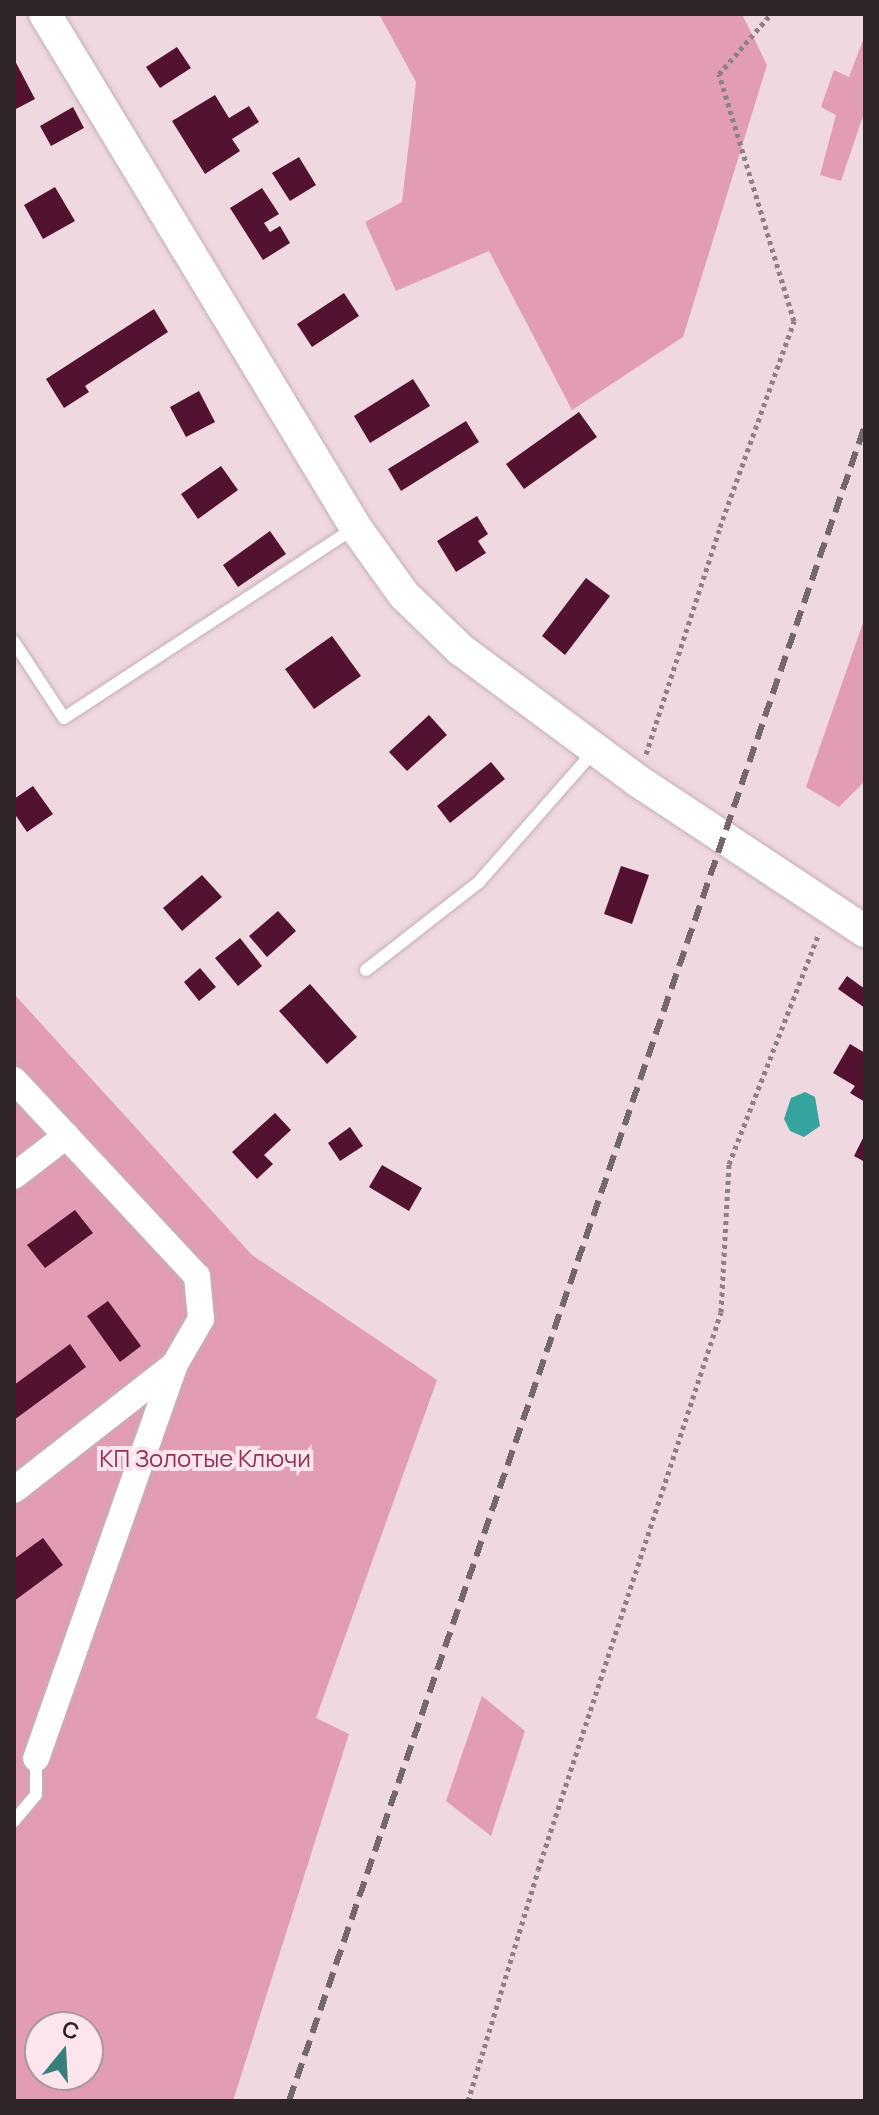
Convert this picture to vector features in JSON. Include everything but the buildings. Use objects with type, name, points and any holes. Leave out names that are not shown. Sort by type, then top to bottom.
[{"type":"street","points":[[45,14],[356,528],[404,595],[461,650],[595,750],[865,931]]},
{"type":"street","points":[[14,1080],[197,1276],[201,1319],[175,1364],[36,1758]]},
{"type":"street","points":[[14,1176],[66,1136]]},
{"type":"street","points":[[14,1490],[175,1364]]},
{"type":"lane","points":[[14,642],[64,718],[356,528]]},
{"type":"lane","points":[[366,970],[479,882],[595,750]]},
{"type":"lane","points":[[14,1821],[36,1795],[36,1758]]},
{"type":"path","points":[[652,734],[720,527],[794,321],[719,74],[771,14]]},
{"type":"path","points":[[468,2101],[543,1855],[721,1312],[729,1164],[830,906]]},
{"type":"green space","points":[[379,14],[742,14],[767,65],[683,337],[572,410],[489,251],[396,291],[365,222],[402,202],[416,82]]},
{"type":"green space","points":[[865,35],[865,110],[841,181],[820,175],[836,115],[821,107],[834,70],[849,77]]},
{"type":"green space","points":[[865,617],[865,781],[839,807],[806,787]]},
{"type":"green space","name":"КП Золотые Ключи","points":[[14,994],[252,1255],[437,1380],[316,1718],[349,1734],[233,2101],[14,2101]]},
{"type":"green space","points":[[482,1696],[525,1731],[491,1836],[446,1801]]},
{"type":"water","points":[[805,1092],[815,1097],[820,1126],[804,1137],[790,1131],[784,1119],[791,1098]]},
{"type":"railway","points":[[289,2101],[865,425]]}]
